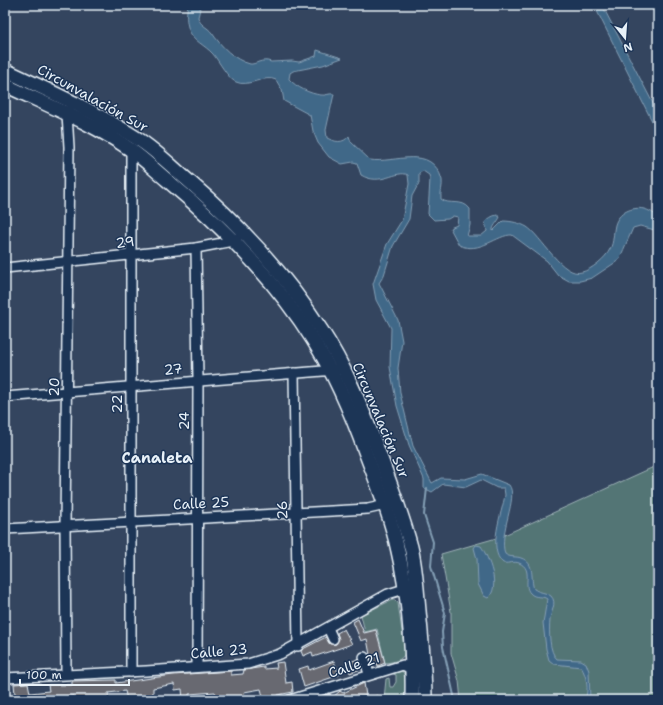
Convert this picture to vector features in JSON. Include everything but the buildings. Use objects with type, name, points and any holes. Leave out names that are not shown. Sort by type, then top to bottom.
[{"type":"highway","name":"Circunvalación Sur","points":[[5,70],[135,145],[204,194],[244,232],[300,299],[323,332],[344,370],[366,418],[391,503]]},
{"type":"highway","name":"Circunvalación Sur","points":[[5,85],[70,108]]},
{"type":"highway","name":"Circunvalación Sur","points":[[135,145],[233,241],[289,305],[314,341],[330,370],[411,548],[411,587],[419,671],[424,700]]},
{"type":"highway","name":"Circunvalación Sur","points":[[412,700],[419,671]]},
{"type":"street","name":"20","points":[[66,674],[65,525],[68,391],[70,108]]},
{"type":"street","name":"22","points":[[131,672],[131,255],[135,145]]},
{"type":"street","name":"29","points":[[5,268],[196,248],[233,241],[244,232]]},
{"type":"street","name":"24","points":[[196,248],[198,380],[197,667]]},
{"type":"street","name":"27","points":[[5,397],[198,380],[344,370]]},
{"type":"street","name":"26","points":[[294,374],[298,646]]},
{"type":"street","name":"Calle 25","points":[[5,529],[198,517],[368,509],[391,503]]},
{"type":"street","name":"Calle 23","points":[[5,678],[131,672],[248,664],[280,654],[298,646],[388,594],[411,587]]},
{"type":"street","points":[[328,628],[333,639]]},
{"type":"street","points":[[364,657],[369,674]]},
{"type":"street","name":"Calle 21","points":[[290,700],[303,698],[369,674],[403,665],[419,671]]},
{"type":"green space","points":[[658,465],[658,700],[461,700],[459,681],[451,653],[451,612],[441,554],[500,537]]},
{"type":"green space","points":[[392,600],[395,600],[398,603],[405,653],[402,658],[394,662],[385,663],[377,629],[365,632],[361,615]]},
{"type":"green space","points":[[401,669],[404,674],[408,700],[374,700],[376,695],[384,699],[386,679],[389,678],[390,687],[393,687],[396,682],[396,675],[391,673]]},
{"type":"water","points":[[188,5],[201,5],[198,17],[200,22],[228,52],[244,62],[252,64],[262,61],[299,62],[316,56],[317,50],[342,58],[323,65],[293,71],[290,73],[289,79],[295,85],[304,90],[321,95],[334,94],[326,130],[327,138],[339,142],[347,139],[349,136],[351,142],[370,160],[421,158],[430,162],[437,169],[442,180],[441,199],[448,202],[463,204],[470,209],[470,225],[467,236],[481,236],[487,231],[485,222],[491,217],[497,215],[500,217],[493,228],[493,231],[503,221],[515,222],[527,227],[567,269],[575,272],[582,272],[586,271],[602,260],[608,252],[612,243],[615,225],[619,217],[626,211],[639,208],[648,210],[658,216],[658,231],[640,226],[633,228],[619,260],[592,278],[580,281],[569,281],[558,275],[547,261],[512,235],[474,248],[459,245],[450,228],[457,225],[458,217],[453,216],[448,219],[434,220],[428,214],[430,179],[429,175],[423,171],[419,173],[419,183],[412,196],[409,219],[393,246],[384,275],[379,283],[398,320],[402,341],[398,368],[400,393],[413,446],[432,483],[441,478],[465,479],[482,474],[509,485],[512,498],[504,536],[505,554],[526,560],[531,567],[534,589],[551,596],[553,599],[554,605],[550,617],[550,641],[552,652],[557,659],[581,660],[586,663],[589,671],[590,700],[585,700],[587,683],[581,667],[554,664],[549,660],[546,649],[543,623],[547,599],[534,596],[530,593],[527,586],[526,569],[523,566],[517,562],[503,563],[498,557],[496,540],[505,495],[504,488],[497,488],[481,480],[466,487],[443,484],[432,492],[424,488],[424,479],[409,445],[397,406],[390,367],[391,328],[376,300],[373,284],[387,244],[402,220],[409,184],[408,175],[399,174],[382,179],[368,178],[361,175],[357,163],[353,162],[342,164],[329,157],[318,143],[313,131],[310,115],[284,101],[282,90],[276,80],[267,79],[241,83],[236,82],[230,77],[213,54],[191,34],[187,21]]},
{"type":"water","points":[[594,5],[602,5],[658,113],[658,138],[655,127]]},
{"type":"water","points":[[476,545],[481,546],[484,551],[494,580],[492,593],[488,598],[484,596],[478,584],[477,559],[474,548]]},
{"type":"waterway","points":[[427,488],[424,515],[433,542],[431,566],[445,613],[442,632],[443,647],[455,700]]},
{"type":"district","name":"Canaleta","points":[[157,458]]}]
